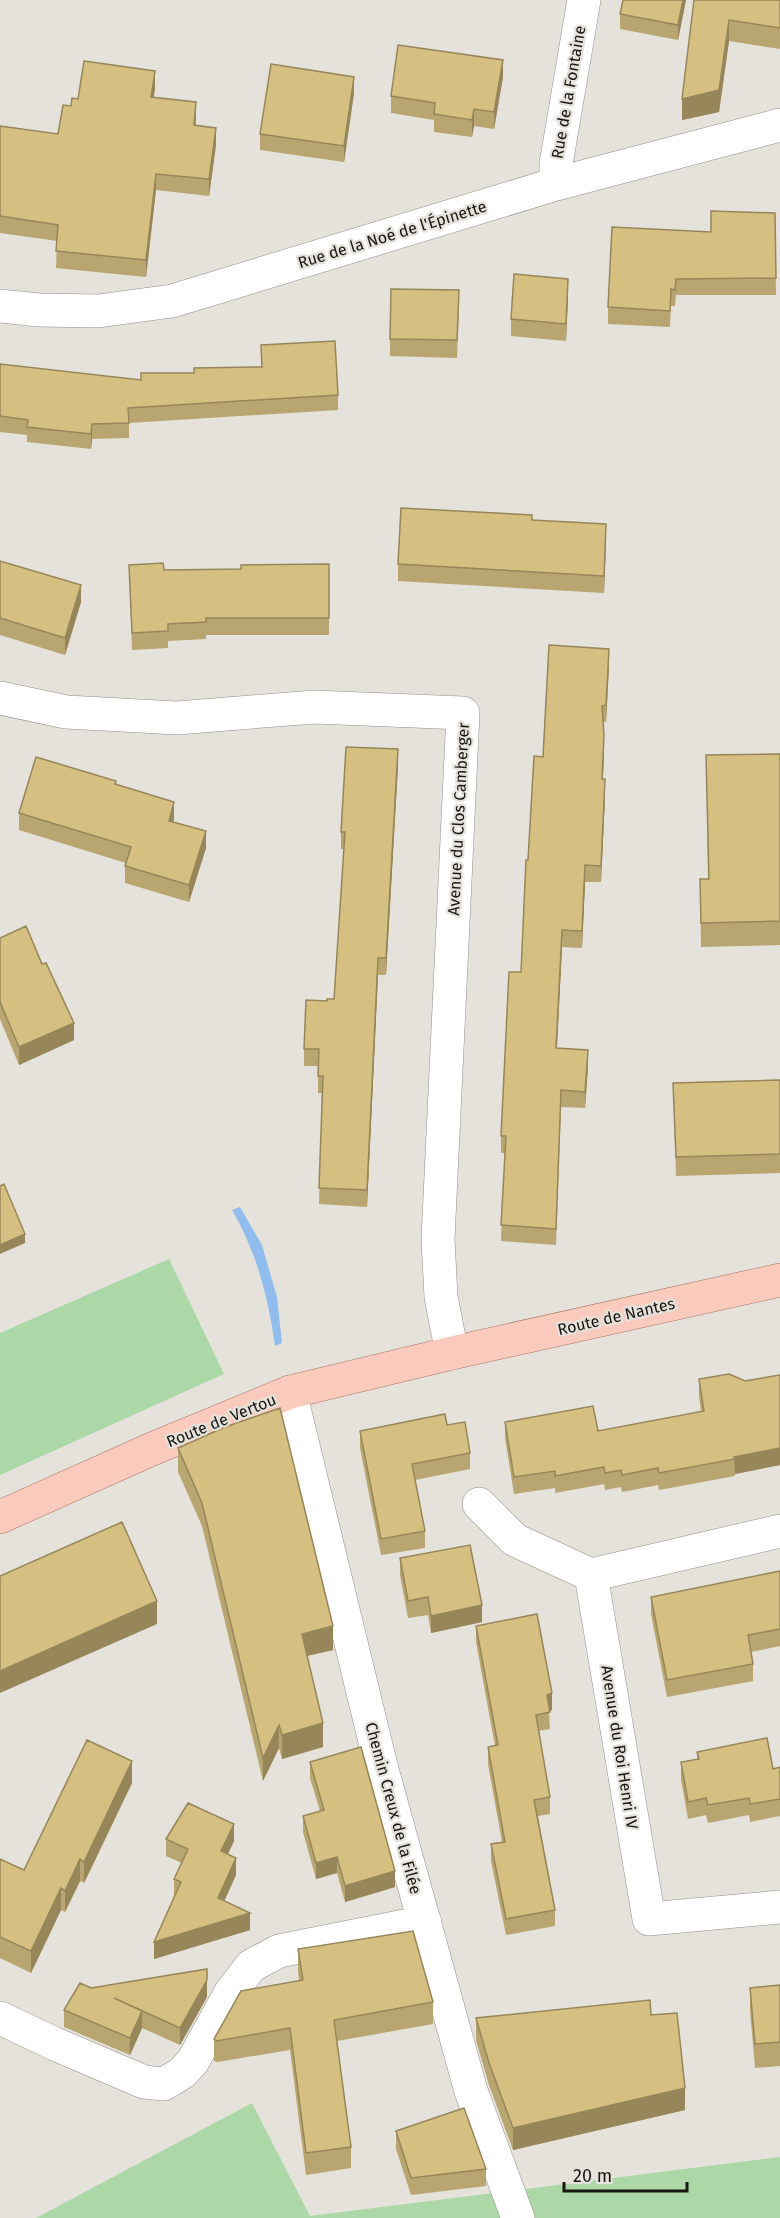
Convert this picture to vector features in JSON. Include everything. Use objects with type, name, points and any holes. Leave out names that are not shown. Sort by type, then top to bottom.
[{"type":"main road","name":"Route de Nantes","points":[[452,1353],[780,1280]]},
{"type":"main road","name":"Route de Vertou","points":[[0,1517],[152,1449],[290,1392],[452,1353]]},
{"type":"street","name":"Rue de la Fontaine","points":[[556,184],[555,164],[584,0]]},
{"type":"street","name":"Rue de la Noé de l'Épinette","points":[[0,306],[39,310],[98,311],[172,301],[556,184],[780,125]]},
{"type":"street","name":"Avenue du Clos Camberger","points":[[0,698],[66,712],[177,718],[314,706],[463,713],[438,1239],[441,1298],[452,1353]]},
{"type":"street","name":"Chemin Creux de la Filée","points":[[290,1392],[381,1766],[471,2091],[518,2218]]},
{"type":"street","points":[[479,1504],[515,1540],[591,1575],[780,1531]]},
{"type":"street","name":"Avenue du Roi Henri IV","points":[[591,1575],[649,1919],[780,1907]]},
{"type":"street","points":[[0,2018],[144,2082],[164,2084],[182,2073],[193,2061],[231,1992],[252,1966],[279,1951],[425,1922]]},
{"type":"green space","points":[[169,1259],[224,1374],[0,1475],[0,1333]]},
{"type":"green space","points":[[252,2103],[310,2216],[780,2157],[780,2218],[36,2218]]},
{"type":"water","points":[[240,1207],[262,1245],[277,1297],[282,1343],[275,1346],[269,1310],[255,1259],[232,1210]]},
{"type":"building","points":[[623,0],[683,0],[678,25],[620,14]]},
{"type":"building","points":[[694,0],[780,0],[780,28],[729,20],[719,90],[682,99]]},
{"type":"building","points":[[398,45],[503,60],[494,112],[474,109],[472,120],[434,114],[435,103],[391,96]]},
{"type":"building","points":[[84,61],[155,71],[151,97],[196,102],[194,125],[216,128],[209,179],[156,174],[146,260],[56,251],[58,225],[0,216],[0,126],[58,134],[63,105],[71,106],[72,98],[78,99]]},
{"type":"building","points":[[271,64],[354,77],[344,146],[260,134]]},
{"type":"building","points":[[711,211],[775,213],[776,278],[676,279],[675,290],[671,289],[670,311],[608,307],[612,227],[711,232]]},
{"type":"building","points":[[514,274],[568,279],[566,324],[511,319]]},
{"type":"building","points":[[391,289],[459,290],[457,340],[390,339]]},
{"type":"building","points":[[335,341],[338,395],[128,408],[129,423],[92,424],[91,434],[27,427],[28,420],[0,416],[0,364],[141,380],[141,373],[194,373],[194,368],[262,367],[261,345]]},
{"type":"building","points":[[401,508],[532,515],[532,520],[606,524],[604,576],[398,564]]},
{"type":"building","points":[[0,561],[81,585],[65,638],[0,618]]},
{"type":"building","points":[[163,563],[164,570],[241,569],[241,565],[329,564],[329,618],[206,618],[206,622],[168,624],[168,631],[132,633],[129,565]]},
{"type":"building","points":[[549,645],[609,649],[606,705],[602,706],[604,735],[602,779],[605,779],[601,866],[585,865],[582,931],[562,930],[556,1048],[588,1050],[585,1092],[561,1090],[556,1229],[501,1225],[506,1136],[501,1136],[509,972],[521,972],[534,756],[543,757]]},
{"type":"building","points":[[346,747],[398,749],[386,958],[378,958],[367,1190],[319,1188],[323,1076],[318,1076],[319,1049],[304,1049],[306,1000],[334,999],[345,832],[341,832]]},
{"type":"building","points":[[780,754],[780,921],[701,923],[700,879],[709,879],[706,755]]},
{"type":"building","points":[[36,757],[116,781],[115,784],[174,802],[169,821],[206,831],[189,885],[125,866],[131,847],[19,813]]},
{"type":"building","points":[[26,926],[42,964],[46,963],[74,1023],[19,1047],[0,1002],[0,938]]},
{"type":"building","points":[[780,1080],[780,1154],[676,1157],[673,1083]]},
{"type":"building","points":[[4,1184],[25,1234],[0,1245],[0,1186]]},
{"type":"building","points":[[729,1374],[745,1381],[780,1375],[780,1448],[659,1473],[658,1468],[622,1475],[621,1470],[605,1473],[604,1467],[555,1476],[555,1471],[514,1477],[505,1422],[593,1406],[598,1431],[704,1411],[699,1379]]},
{"type":"building","points":[[280,1408],[333,1626],[302,1634],[323,1723],[282,1735],[279,1725],[263,1758],[202,1503],[178,1448],[225,1427]]},
{"type":"building","points":[[445,1414],[447,1425],[465,1422],[470,1453],[412,1464],[425,1531],[381,1539],[360,1431]]},
{"type":"building","points":[[122,1522],[157,1601],[0,1671],[0,1576]]},
{"type":"building","points":[[470,1545],[482,1605],[431,1616],[428,1597],[408,1601],[400,1558]]},
{"type":"building","points":[[780,1571],[780,1629],[748,1635],[753,1664],[667,1680],[651,1597]]},
{"type":"building","points":[[537,1614],[552,1693],[547,1695],[550,1712],[536,1715],[550,1797],[534,1800],[555,1910],[506,1919],[491,1844],[505,1842],[488,1747],[498,1745],[476,1626]]},
{"type":"building","points":[[767,1738],[773,1769],[780,1767],[780,1799],[750,1804],[749,1798],[708,1805],[706,1798],[688,1802],[681,1762],[699,1759],[697,1752]]},
{"type":"building","points":[[87,1740],[132,1761],[84,1862],[80,1859],[65,1891],[61,1888],[31,1951],[0,1937],[0,1859],[24,1870]]},
{"type":"building","points":[[361,1747],[395,1871],[345,1886],[337,1857],[316,1863],[303,1816],[324,1810],[310,1762]]},
{"type":"building","points":[[188,1803],[234,1824],[221,1851],[236,1858],[218,1898],[250,1913],[154,1942],[181,1882],[174,1879],[188,1849],[166,1839]]},
{"type":"building","points":[[413,1931],[433,2002],[334,2020],[351,2147],[306,2153],[290,2028],[217,2041],[214,2039],[241,1991],[303,1980],[298,1949]]},
{"type":"building","points":[[207,1969],[207,1980],[180,2028],[114,1998],[142,2011],[130,2038],[64,2010],[80,1983],[91,1988]]},
{"type":"building","points":[[780,1985],[780,2042],[755,2044],[750,1988]]},
{"type":"building","points":[[650,2000],[651,2015],[677,2013],[685,2088],[513,2128],[489,2063],[476,2018]]},
{"type":"building","points":[[464,2108],[486,2169],[411,2178],[396,2131]]}]
